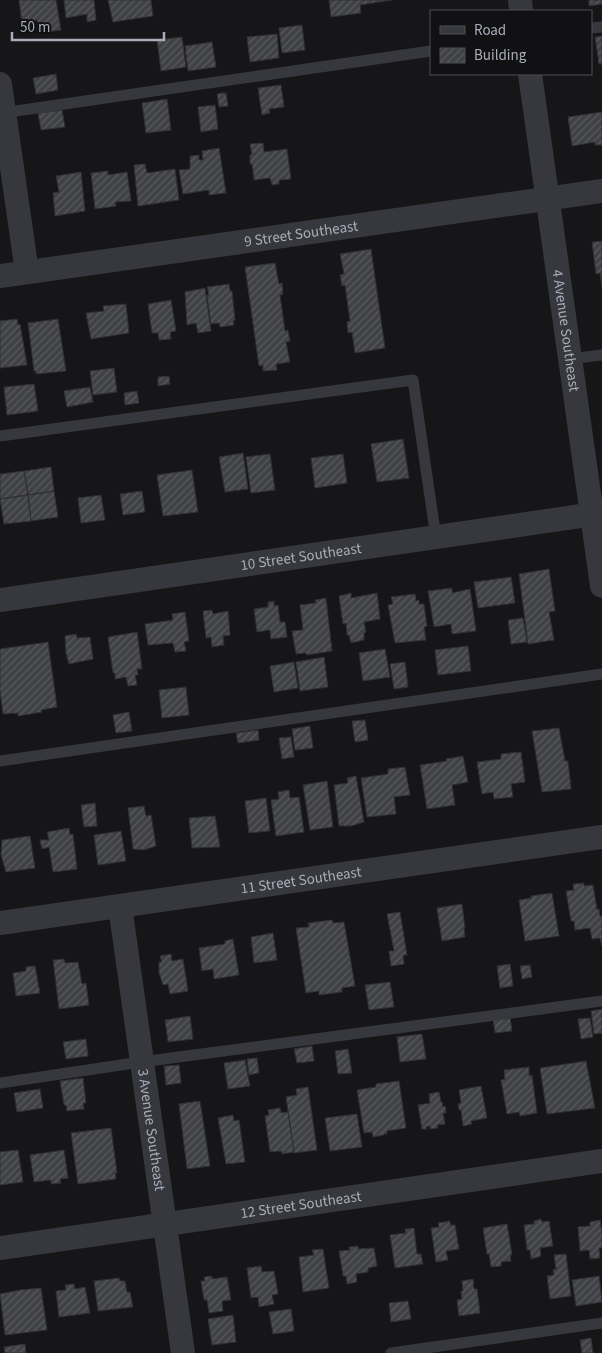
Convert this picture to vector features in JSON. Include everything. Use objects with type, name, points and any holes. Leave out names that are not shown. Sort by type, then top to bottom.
[{"type":"street","name":"4 Avenue Southeast","points":[[530,75],[570,360],[597,514],[602,586]]},
{"type":"street","points":[[0,84],[2,113],[27,272]]},
{"type":"street","name":"9 Street Southeast","points":[[0,276],[602,191]]},
{"type":"street","name":"10 Street Southeast","points":[[0,600],[597,514]]},
{"type":"street","name":"11 Street Southeast","points":[[0,923],[602,837]]},
{"type":"street","name":"3 Avenue Southeast","points":[[120,906],[182,1353]]},
{"type":"street","name":"12 Street Southeast","points":[[0,1248],[602,1161]]},
{"type":"lane","points":[[2,113],[430,51]]},
{"type":"lane","points":[[570,360],[602,355]]},
{"type":"lane","points":[[0,436],[413,380],[436,538]]},
{"type":"lane","points":[[0,761],[602,674]]},
{"type":"lane","points":[[0,1083],[142,1062],[602,1001]]},
{"type":"lane","points":[[392,1353],[602,1323]]},
{"type":"building","points":[[19,0],[56,0],[61,30],[39,33],[37,20],[22,23]]},
{"type":"building","points":[[64,0],[94,0],[96,20],[87,22],[87,14],[66,18]]},
{"type":"building","points":[[108,0],[151,0],[153,16],[113,22]]},
{"type":"building","points":[[329,0],[392,0],[360,5],[361,13],[331,17]]},
{"type":"building","points":[[589,0],[602,0],[602,4],[589,6]]},
{"type":"building","points":[[302,25],[305,50],[282,53],[279,28]]},
{"type":"building","points":[[277,34],[279,58],[250,62],[247,37]]},
{"type":"building","points":[[602,36],[602,64],[599,64],[595,37]]},
{"type":"building","points":[[182,37],[186,67],[161,71],[157,40]]},
{"type":"building","points":[[212,42],[216,67],[188,71],[185,46]]},
{"type":"building","points":[[56,74],[58,90],[36,94],[33,78]]},
{"type":"building","points":[[281,85],[284,107],[269,109],[270,113],[262,115],[258,88]]},
{"type":"building","points":[[226,93],[228,106],[219,107],[217,94]]},
{"type":"building","points":[[167,99],[171,130],[146,133],[142,103]]},
{"type":"building","points":[[215,105],[218,129],[201,132],[198,107]]},
{"type":"building","points":[[62,110],[65,127],[41,130],[38,113]]},
{"type":"building","points":[[602,112],[602,145],[595,145],[595,142],[572,146],[568,117]]},
{"type":"building","points":[[263,143],[264,152],[287,149],[291,179],[279,180],[279,184],[272,185],[270,178],[254,180],[252,164],[250,164],[250,155],[252,154],[250,144]]},
{"type":"building","points":[[219,148],[226,193],[209,195],[209,190],[183,194],[179,170],[190,169],[190,156],[199,155],[199,160],[203,160],[202,151]]},
{"type":"building","points":[[145,164],[147,173],[175,169],[179,200],[138,206],[134,165]]},
{"type":"building","points":[[108,171],[108,175],[127,172],[131,201],[115,202],[116,206],[95,209],[91,173]]},
{"type":"building","points":[[81,172],[85,211],[55,216],[53,193],[59,192],[56,176]]},
{"type":"building","points":[[602,241],[602,287],[600,273],[596,274],[592,242]]},
{"type":"building","points":[[371,249],[385,348],[355,353],[352,332],[348,333],[347,322],[350,321],[345,285],[342,286],[340,275],[344,274],[340,254]]},
{"type":"building","points":[[275,263],[279,284],[282,283],[283,294],[280,295],[285,331],[288,330],[290,341],[286,342],[290,362],[276,364],[277,370],[263,371],[263,365],[259,366],[245,267]]},
{"type":"building","points":[[229,284],[230,291],[232,291],[234,325],[220,327],[219,323],[211,324],[207,287]]},
{"type":"building","points":[[205,288],[211,331],[198,333],[196,323],[187,325],[185,292]]},
{"type":"building","points":[[171,300],[176,331],[170,332],[171,339],[159,340],[158,333],[152,333],[148,304]]},
{"type":"building","points":[[126,304],[129,333],[91,339],[86,313],[104,311],[103,306]]},
{"type":"building","points":[[17,319],[18,325],[20,324],[27,365],[0,368],[0,321]]},
{"type":"building","points":[[58,319],[66,371],[36,374],[36,371],[34,371],[28,323]]},
{"type":"building","points":[[114,368],[117,392],[93,395],[90,371]]},
{"type":"building","points":[[169,376],[170,384],[158,386],[158,377]]},
{"type":"building","points":[[34,384],[38,411],[7,415],[4,387]]},
{"type":"building","points":[[90,387],[93,402],[67,407],[64,391]]},
{"type":"building","points":[[137,391],[139,403],[125,405],[124,393]]},
{"type":"building","points":[[403,439],[409,478],[377,482],[371,444]]},
{"type":"building","points":[[243,453],[248,489],[225,492],[219,457]]},
{"type":"building","points":[[270,454],[275,490],[251,493],[246,457]]},
{"type":"building","points":[[343,454],[347,483],[315,488],[311,458]]},
{"type":"building","points":[[51,467],[54,491],[28,495],[24,471]]},
{"type":"building","points":[[192,470],[198,512],[163,516],[157,475]]},
{"type":"building","points":[[24,471],[28,495],[0,499],[0,474]]},
{"type":"building","points":[[54,491],[58,517],[31,521],[28,495]]},
{"type":"building","points":[[142,491],[145,512],[123,515],[120,494]]},
{"type":"building","points":[[28,495],[31,521],[4,524],[0,499]]},
{"type":"building","points":[[101,495],[105,520],[81,523],[78,498]]},
{"type":"building","points":[[549,569],[555,611],[549,612],[554,640],[528,644],[519,574]]},
{"type":"building","points":[[511,577],[515,603],[478,608],[474,582]]},
{"type":"building","points":[[452,588],[452,593],[470,589],[476,631],[452,634],[451,624],[434,627],[428,591]]},
{"type":"building","points":[[351,593],[351,598],[377,593],[380,619],[364,622],[366,632],[364,633],[364,640],[351,643],[349,635],[347,635],[346,623],[343,624],[339,596]]},
{"type":"building","points":[[415,594],[416,601],[419,600],[419,604],[424,604],[427,626],[424,627],[426,640],[395,643],[388,605],[393,604],[391,597]]},
{"type":"building","points":[[326,598],[332,651],[307,655],[306,653],[296,654],[292,631],[303,630],[300,605],[316,603],[315,600]]},
{"type":"building","points":[[274,601],[274,606],[278,605],[280,622],[285,622],[287,637],[271,639],[270,630],[257,632],[254,609],[268,607],[268,602]]},
{"type":"building","points":[[212,610],[213,614],[228,611],[230,635],[223,636],[224,645],[212,647],[211,637],[206,638],[203,611]]},
{"type":"building","points":[[185,612],[189,641],[184,642],[186,651],[175,652],[173,643],[148,645],[145,624],[173,620],[172,614]]},
{"type":"building","points":[[523,618],[527,642],[511,644],[508,620]]},
{"type":"building","points":[[137,632],[142,669],[137,669],[138,675],[135,675],[137,685],[128,686],[126,677],[115,679],[108,637]]},
{"type":"building","points":[[76,634],[77,638],[90,637],[93,659],[69,664],[65,636]]},
{"type":"building","points":[[48,642],[57,707],[18,716],[18,713],[3,714],[0,691],[0,649]]},
{"type":"building","points":[[468,646],[471,671],[438,675],[435,650]]},
{"type":"building","points":[[385,649],[390,677],[363,681],[359,653]]},
{"type":"building","points":[[324,657],[328,687],[300,691],[296,662]]},
{"type":"building","points":[[294,662],[298,688],[274,692],[270,666]]},
{"type":"building","points":[[405,662],[408,687],[394,689],[390,664]]},
{"type":"building","points":[[186,687],[189,715],[162,718],[159,690]]},
{"type":"building","points":[[129,712],[132,731],[116,733],[113,715]]},
{"type":"building","points":[[365,720],[368,740],[355,742],[352,721]]},
{"type":"building","points":[[310,726],[313,748],[295,750],[292,729]]},
{"type":"building","points":[[559,728],[565,761],[568,761],[571,789],[542,792],[532,731]]},
{"type":"building","points":[[258,730],[259,740],[238,743],[236,733]]},
{"type":"building","points":[[291,737],[294,757],[282,759],[279,738]]},
{"type":"building","points":[[521,752],[525,782],[511,784],[513,797],[494,799],[493,792],[482,794],[477,762],[501,759],[501,754]]},
{"type":"building","points":[[463,756],[468,782],[452,785],[455,805],[427,809],[420,765],[447,761],[446,759]]},
{"type":"building","points":[[405,767],[410,795],[394,797],[396,814],[367,817],[361,778],[388,774],[388,769]]},
{"type":"building","points":[[356,776],[364,822],[351,826],[339,826],[334,785],[348,783],[347,778]]},
{"type":"building","points":[[327,781],[333,827],[310,830],[303,785]]},
{"type":"building","points":[[289,790],[290,798],[299,797],[304,832],[276,836],[271,800],[279,799],[278,792]]},
{"type":"building","points":[[266,798],[270,831],[249,833],[245,801]]},
{"type":"building","points":[[95,803],[97,826],[84,827],[81,805]]},
{"type":"building","points":[[144,806],[146,816],[151,815],[156,846],[144,850],[133,849],[128,808]]},
{"type":"building","points":[[215,816],[220,847],[192,848],[189,818]]},
{"type":"building","points":[[69,828],[70,835],[73,834],[77,869],[53,872],[49,847],[42,849],[40,840],[49,840],[47,832]]},
{"type":"building","points":[[121,831],[126,861],[98,865],[94,835]]},
{"type":"building","points":[[30,836],[35,868],[6,872],[1,855],[2,840]]},
{"type":"building","points":[[584,883],[584,886],[593,885],[597,910],[599,909],[600,916],[602,916],[602,946],[600,938],[592,939],[590,928],[575,930],[574,921],[571,921],[566,891],[574,890],[573,884]]},
{"type":"building","points":[[552,893],[559,936],[525,941],[519,900]]},
{"type":"building","points":[[462,904],[465,937],[442,941],[437,908]]},
{"type":"building","points":[[400,912],[407,955],[403,955],[404,964],[391,966],[389,951],[394,951],[387,914]]},
{"type":"building","points":[[332,920],[333,923],[344,922],[355,986],[342,988],[342,992],[319,995],[319,991],[306,993],[296,928],[309,927],[308,923]]},
{"type":"building","points":[[273,933],[277,960],[254,963],[251,937]]},
{"type":"building","points":[[233,939],[239,975],[214,979],[213,969],[202,971],[199,948],[225,944],[225,941]]},
{"type":"building","points":[[171,954],[172,961],[183,959],[188,991],[170,994],[168,984],[163,985],[159,973],[159,962],[162,962],[160,956]]},
{"type":"building","points":[[64,959],[65,963],[78,962],[82,984],[86,983],[89,1005],[59,1009],[53,960]]},
{"type":"building","points":[[510,964],[513,986],[500,988],[497,966]]},
{"type":"building","points":[[530,965],[532,977],[522,979],[520,966]]},
{"type":"building","points":[[35,966],[40,993],[16,996],[13,973],[26,971],[26,967]]},
{"type":"building","points":[[390,982],[394,1007],[369,1010],[365,985]]},
{"type":"building","points":[[602,1009],[602,1033],[594,1034],[591,1011]]},
{"type":"building","points":[[190,1016],[193,1039],[168,1042],[165,1020]]},
{"type":"building","points":[[510,1017],[512,1031],[495,1033],[493,1019]]},
{"type":"building","points":[[590,1018],[593,1037],[581,1039],[578,1019]]},
{"type":"building","points":[[422,1034],[426,1059],[400,1062],[397,1037]]},
{"type":"building","points":[[86,1039],[88,1056],[66,1059],[63,1042]]},
{"type":"building","points":[[312,1046],[314,1061],[297,1063],[294,1049]]},
{"type":"building","points":[[348,1049],[352,1073],[338,1074],[335,1051]]},
{"type":"building","points":[[257,1058],[259,1073],[249,1075],[247,1059]]},
{"type":"building","points":[[245,1060],[250,1086],[228,1089],[224,1063]]},
{"type":"building","points":[[586,1061],[595,1108],[547,1114],[540,1068]]},
{"type":"building","points":[[179,1065],[181,1083],[166,1085],[164,1066]]},
{"type":"building","points":[[529,1067],[529,1076],[532,1075],[537,1113],[520,1116],[519,1112],[507,1114],[501,1080],[505,1079],[504,1070]]},
{"type":"building","points":[[83,1078],[86,1103],[83,1103],[84,1109],[67,1111],[66,1105],[64,1105],[60,1081]]},
{"type":"building","points":[[399,1081],[406,1128],[387,1131],[387,1134],[373,1137],[372,1132],[364,1133],[357,1090],[376,1087],[376,1084]]},
{"type":"building","points":[[481,1086],[487,1118],[471,1121],[472,1124],[463,1126],[461,1110],[459,1110],[458,1104],[461,1103],[459,1090]]},
{"type":"building","points":[[308,1087],[317,1150],[294,1153],[286,1097],[297,1095],[296,1089]]},
{"type":"building","points":[[40,1089],[43,1108],[17,1112],[14,1093]]},
{"type":"building","points":[[439,1092],[443,1107],[445,1106],[446,1113],[443,1113],[445,1124],[437,1125],[438,1128],[430,1129],[430,1126],[426,1127],[427,1129],[422,1129],[418,1105],[430,1103],[429,1094]]},
{"type":"building","points":[[200,1101],[210,1166],[187,1169],[179,1104]]},
{"type":"building","points":[[280,1108],[281,1113],[288,1112],[294,1152],[282,1154],[281,1151],[270,1152],[265,1116],[269,1115],[268,1110]]},
{"type":"building","points":[[357,1114],[362,1147],[330,1151],[325,1118]]},
{"type":"building","points":[[233,1115],[234,1121],[239,1120],[245,1162],[226,1164],[218,1118]]},
{"type":"building","points":[[111,1128],[117,1173],[115,1173],[116,1179],[78,1184],[71,1133]]},
{"type":"building","points":[[18,1150],[23,1182],[0,1185],[0,1152]]},
{"type":"building","points":[[64,1150],[68,1178],[60,1179],[61,1183],[51,1184],[51,1180],[34,1182],[30,1155]]},
{"type":"building","points":[[541,1219],[542,1222],[549,1221],[553,1246],[540,1248],[541,1256],[531,1259],[530,1250],[527,1250],[524,1225],[534,1224],[534,1221]]},
{"type":"building","points":[[600,1220],[602,1248],[599,1248],[600,1258],[590,1259],[589,1250],[580,1251],[578,1227],[590,1226],[590,1222]]},
{"type":"building","points":[[450,1221],[450,1225],[455,1225],[459,1249],[446,1251],[448,1260],[436,1262],[431,1228],[439,1227],[438,1223]]},
{"type":"building","points":[[507,1224],[512,1255],[510,1255],[511,1261],[501,1262],[501,1266],[491,1267],[483,1228]]},
{"type":"building","points":[[414,1228],[417,1254],[421,1254],[423,1264],[395,1268],[390,1235],[406,1233],[405,1229]]},
{"type":"building","points":[[358,1246],[358,1249],[374,1248],[377,1266],[368,1268],[368,1272],[356,1274],[357,1282],[347,1284],[346,1276],[343,1276],[339,1251],[350,1250],[349,1247]]},
{"type":"building","points":[[323,1249],[329,1288],[303,1292],[299,1257],[314,1255],[312,1250]]},
{"type":"building","points":[[566,1254],[571,1296],[550,1299],[547,1276],[554,1275],[553,1270],[556,1269],[554,1255]]},
{"type":"building","points":[[261,1266],[262,1272],[274,1271],[278,1294],[272,1295],[274,1304],[259,1307],[258,1297],[251,1298],[247,1268]]},
{"type":"building","points":[[212,1276],[212,1279],[227,1277],[231,1300],[222,1301],[223,1311],[209,1313],[207,1300],[204,1300],[201,1281],[205,1281],[204,1277]]},
{"type":"building","points":[[599,1276],[602,1302],[576,1306],[572,1280]]},
{"type":"building","points":[[119,1278],[120,1281],[125,1281],[127,1292],[130,1292],[133,1307],[98,1311],[94,1281]]},
{"type":"building","points":[[473,1279],[474,1289],[477,1289],[480,1313],[459,1316],[457,1300],[462,1299],[462,1281]]},
{"type":"building","points":[[74,1284],[75,1289],[85,1287],[90,1313],[59,1317],[56,1291],[66,1290],[65,1285]]},
{"type":"building","points":[[41,1288],[47,1330],[5,1335],[0,1294]]},
{"type":"building","points":[[408,1301],[411,1319],[391,1322],[389,1303]]},
{"type":"building","points":[[291,1309],[294,1331],[273,1334],[269,1312]]},
{"type":"building","points":[[233,1315],[236,1342],[212,1345],[208,1319]]},
{"type":"building","points":[[591,1338],[593,1353],[582,1353],[580,1340]]},
{"type":"building","points":[[25,1344],[26,1353],[5,1353],[4,1347]]}]
